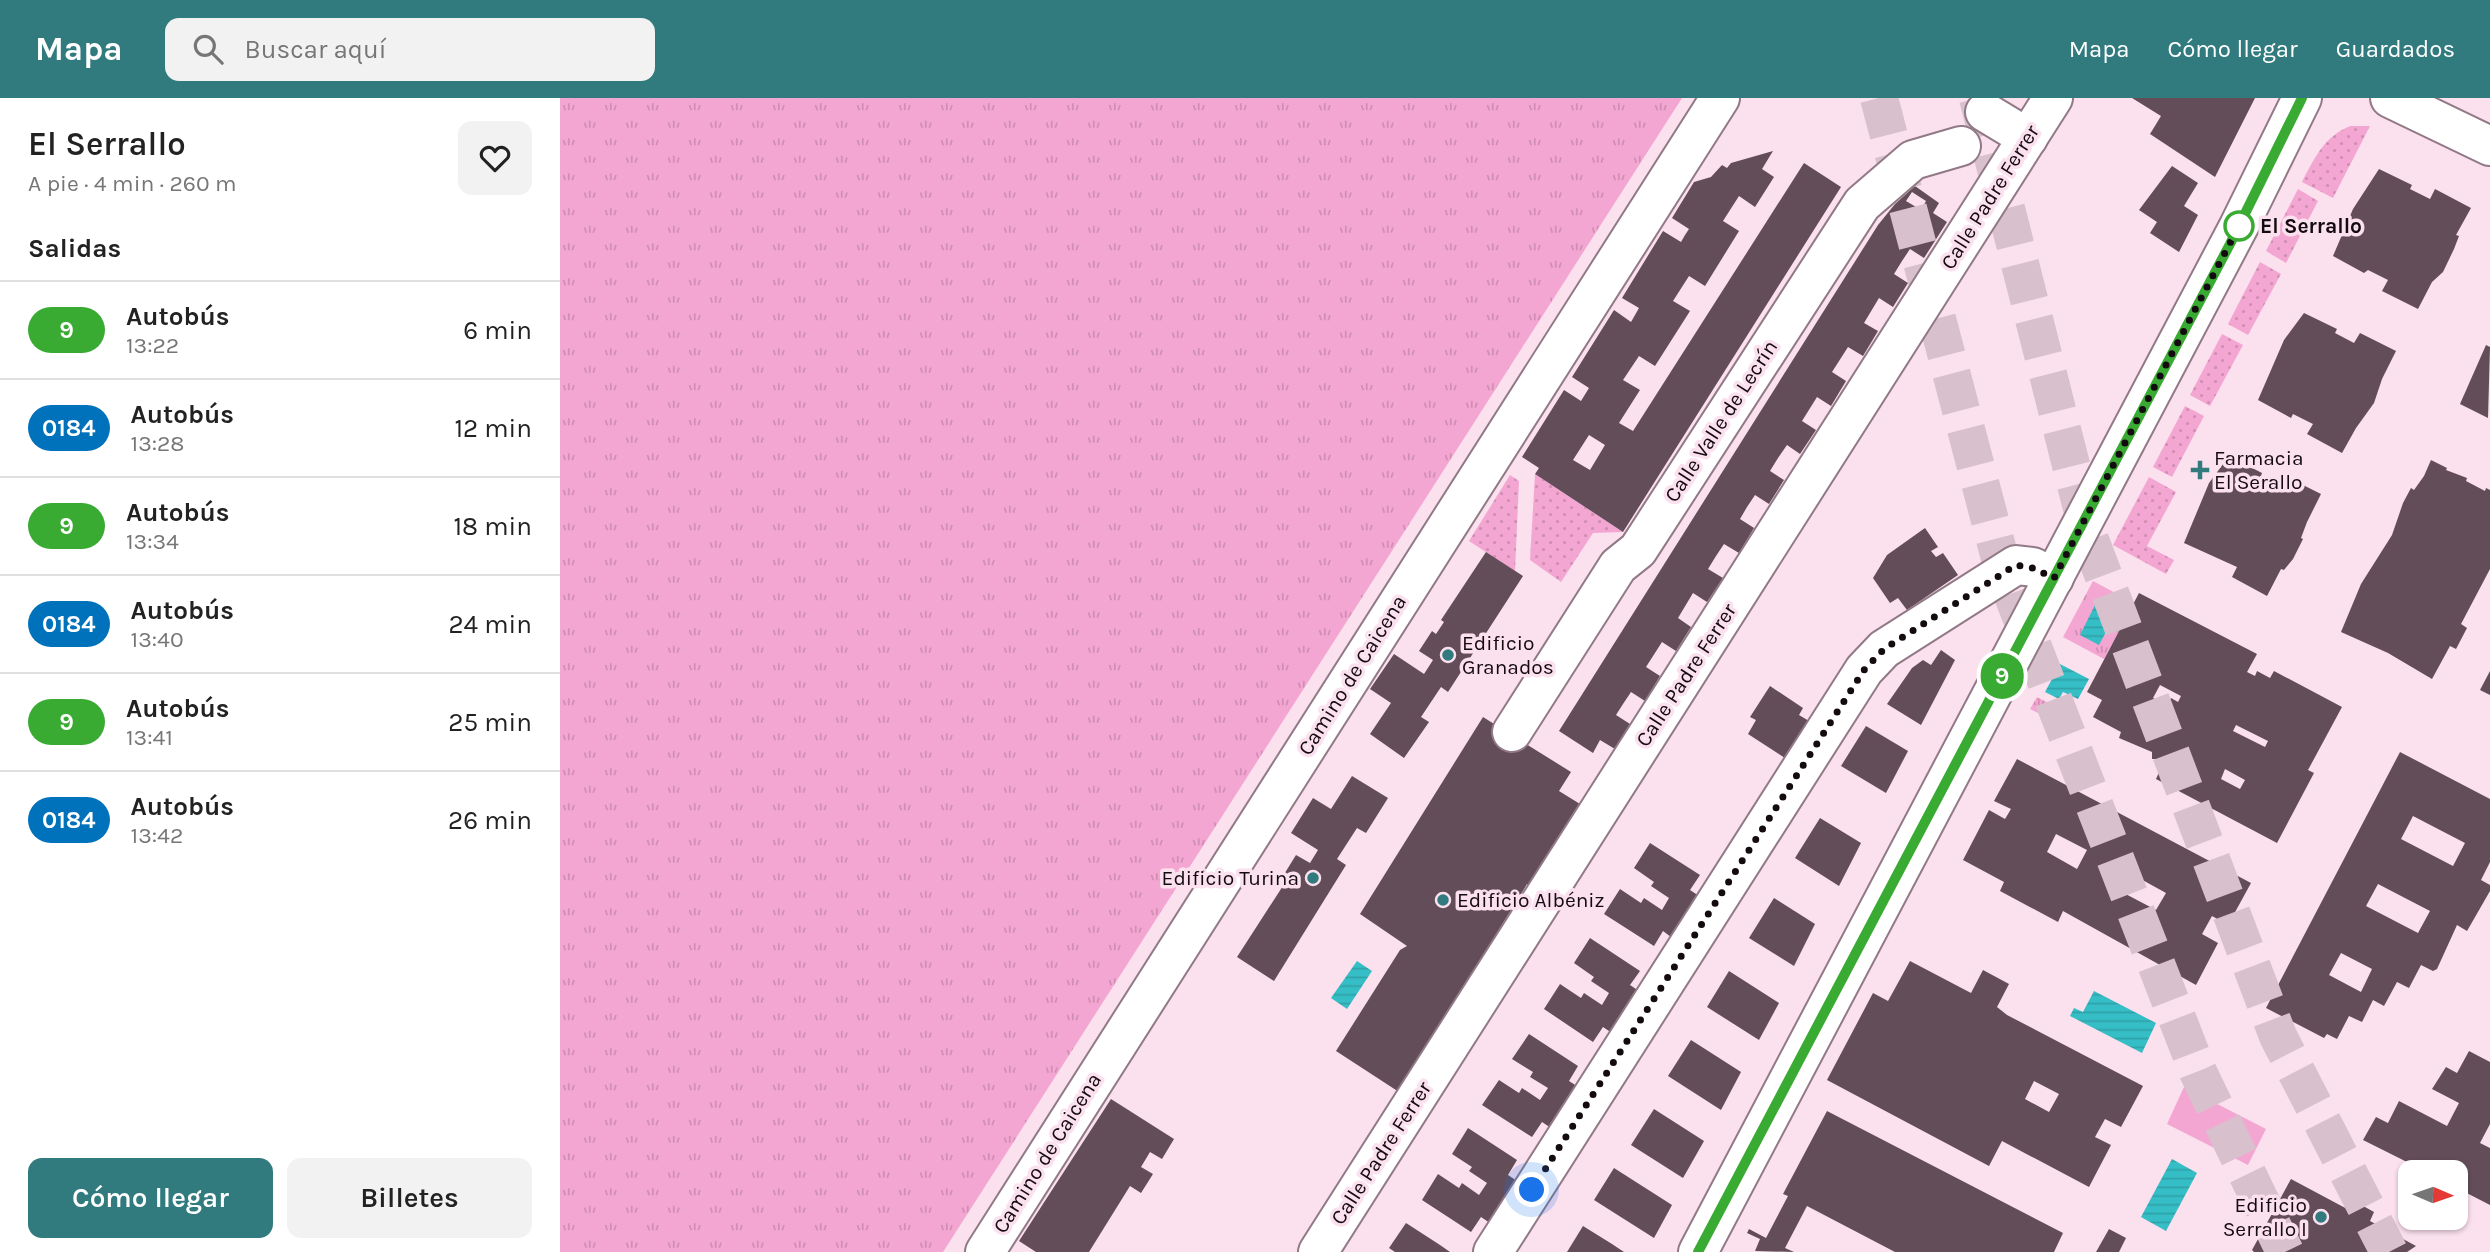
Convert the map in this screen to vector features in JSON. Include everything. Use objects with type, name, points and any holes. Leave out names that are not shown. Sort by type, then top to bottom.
[{"type":"street","name":"Camino de Caicena","points":[[985,1252],[1720,98]]},
{"type":"street","name":"Calle Padre Ferrer","points":[[1318,1252],[2053,98]]},
{"type":"street","points":[[1698,1252],[2239,226],[2302,98]]},
{"type":"street","points":[[2390,98],[2490,146]]},
{"type":"street","points":[[2003,175],[1961,146],[1985,105],[2028,138]]},
{"type":"street","name":"Calle Valle de Lecrín","points":[[1513,732],[1618,566],[1638,550],[1862,204],[1913,160],[1961,146]]},
{"type":"street","points":[[1493,1252],[1864,670],[1884,649],[2016,565],[2033,568],[2054,578]]},
{"type":"green space","points":[[560,98],[1682,98],[943,1252],[560,1252]]},
{"type":"green space","points":[[2350,126],[2370,126],[2333,198],[2302,182],[2327,142]]},
{"type":"green space","points":[[2298,189],[2318,201],[2286,263],[2266,251]]},
{"type":"green space","points":[[2260,262],[2281,274],[2248,335],[2228,324]]},
{"type":"green space","points":[[2222,334],[2243,345],[2210,406],[2190,395]]},
{"type":"green space","points":[[2185,406],[2204,416],[2172,477],[2153,467]]},
{"type":"green space","points":[[1535,474],[1623,532],[1593,533],[1561,582],[1530,560]]},
{"type":"green space","points":[[1510,475],[1519,481],[1515,571],[1469,541]]},
{"type":"green space","points":[[2149,477],[2176,492],[2147,546],[2174,560],[2166,574],[2113,545]]},
{"type":"green space","points":[[2093,581],[2134,603],[2104,659],[2063,637]]},
{"type":"green space","points":[[2037,697],[2075,717],[2069,728],[2030,709]]},
{"type":"green space","points":[[2184,1087],[2266,1129],[2248,1165],[2167,1124]]},
{"type":"water","points":[[2098,599],[2118,609],[2099,645],[2080,635]]},
{"type":"water","points":[[2060,664],[2089,679],[2078,699],[2063,692],[2059,699],[2045,692]]},
{"type":"water","points":[[1357,961],[1372,971],[1347,1009],[1331,998]]},
{"type":"water","points":[[2094,991],[2156,1023],[2142,1053],[2070,1016],[2074,1008],[2083,1012]]},
{"type":"water","points":[[2172,1159],[2197,1173],[2166,1231],[2141,1217]]},
{"type":"building","points":[[2132,98],[2255,98],[2215,177],[2150,134],[2161,116]]},
{"type":"building","points":[[1773,151],[1762,169],[1774,177],[1755,207],[1739,196],[1723,221],[1739,231],[1705,286],[1689,276],[1673,301],[1690,311],[1655,366],[1639,356],[1623,380],[1640,390],[1619,423],[1633,431],[1804,163],[1841,187],[1623,532],[1535,474],[1539,468],[1522,457],[1564,390],[1581,401],[1589,388],[1572,377],[1614,310],[1631,322],[1639,308],[1622,298],[1663,231],[1681,242],[1689,229],[1672,218],[1694,182],[1711,177],[1722,165],[1727,168],[1731,163]],"holes":[[[1589,435],[1605,445],[1590,470],[1573,460]]]},
{"type":"building","points":[[2172,166],[2198,183],[2184,206],[2198,215],[2179,252],[2150,233],[2157,222],[2139,210]]},
{"type":"building","points":[[2379,169],[2412,185],[2410,189],[2430,199],[2435,189],[2471,208],[2456,235],[2459,236],[2443,272],[2432,282],[2418,309],[2382,291],[2388,280],[2368,270],[2364,273],[2333,256],[2353,209]]},
{"type":"building","points":[[1915,186],[1939,203],[1933,213],[1947,222],[1924,258],[1910,249],[1902,261],[1894,274],[1908,283],[1893,307],[1879,298],[1864,323],[1878,331],[1863,356],[1848,347],[1832,372],[1846,381],[1831,406],[1817,397],[1802,421],[1816,430],[1800,454],[1787,445],[1778,458],[1770,471],[1784,480],[1769,504],[1755,495],[1747,507],[1740,519],[1754,528],[1739,553],[1724,544],[1716,556],[1708,569],[1723,578],[1707,602],[1693,593],[1678,618],[1691,627],[1676,651],[1662,642],[1646,667],[1660,676],[1645,701],[1631,692],[1616,715],[1630,724],[1615,749],[1600,740],[1593,753],[1559,731],[1878,225],[1895,204]],"holes":[[[1912,192],[1926,201],[1921,210],[1906,201]]]},
{"type":"building","points":[[2304,313],[2337,329],[2335,333],[2354,343],[2360,333],[2396,351],[2374,403],[2342,453],[2307,434],[2313,424],[2293,414],[2291,418],[2258,400],[2284,340]]},
{"type":"building","points":[[2486,345],[2490,347],[2488,418],[2460,404]]},
{"type":"building","points":[[2229,456],[2262,473],[2261,476],[2280,487],[2285,476],[2321,494],[2293,559],[2284,570],[2281,569],[2267,596],[2232,577],[2237,567],[2184,543],[2209,483]]},
{"type":"building","points":[[2431,460],[2447,468],[2446,470],[2467,478],[2466,481],[2485,491],[2486,488],[2490,490],[2490,569],[2461,624],[2467,628],[2456,649],[2450,646],[2432,679],[2388,653],[2341,632],[2361,584],[2392,535],[2403,503],[2411,488],[2414,490],[2424,476]]},
{"type":"building","points":[[1925,528],[1938,547],[1931,551],[1936,557],[1943,553],[1958,575],[1907,610],[1898,598],[1890,603],[1873,578],[1887,555]]},
{"type":"building","name":"Edificio Granados","points":[[1486,552],[1523,576],[1448,692],[1441,687],[1421,717],[1429,722],[1404,758],[1370,734],[1391,703],[1370,689],[1394,654],[1424,674],[1433,660],[1419,651],[1432,631],[1436,634],[1444,622],[1441,620]]},
{"type":"building","points":[[2139,593],[2257,654],[2247,672],[2255,676],[2257,671],[2270,678],[2274,671],[2342,707],[2308,770],[2314,773],[2277,843],[2156,779],[2165,759],[2152,759],[2152,752],[2119,738],[2121,732],[2093,717],[2102,700],[2087,692]],"holes":[[[2160,685],[2181,696],[2178,702],[2171,698],[2167,705],[2153,698]],[[2236,725],[2268,741],[2265,747],[2233,731]],[[2225,769],[2245,780],[2240,789],[2221,779]]]},
{"type":"building","points":[[1941,650],[1955,660],[1921,725],[1887,704],[1912,668],[1923,660],[1931,665]]},
{"type":"building","points":[[2490,671],[2490,695],[2480,690]]},
{"type":"building","points":[[1770,686],[1803,708],[1799,715],[1809,721],[1785,758],[1748,734],[1756,720],[1750,717]]},
{"type":"building","name":"Edificio Albéniz","points":[[1483,717],[1571,772],[1559,791],[1580,804],[1529,886],[1527,884],[1399,1092],[1336,1051],[1400,950],[1407,946],[1360,914]]},
{"type":"building","points":[[1866,726],[1908,751],[1886,793],[1841,766]]},
{"type":"building","points":[[2400,752],[2490,799],[2490,862],[2481,880],[2490,885],[2490,891],[2467,931],[2457,925],[2437,969],[2433,971],[2421,965],[2409,988],[2397,982],[2384,1006],[2373,1000],[2362,1022],[2349,1016],[2337,1039],[2327,1034],[2324,1038],[2266,1008]],"holes":[[[2413,816],[2465,843],[2453,866],[2401,839]],[[2378,884],[2430,911],[2418,933],[2366,906]],[[2341,953],[2372,969],[2361,992],[2329,975]]]},
{"type":"building","points":[[2017,759],[2251,883],[2228,925],[2212,916],[2202,934],[2218,943],[2196,985],[2063,911],[2058,922],[2000,891],[2004,882],[1963,860],[1989,810],[2005,819],[2011,809],[1994,801]],"holes":[[[2056,834],[2087,850],[2077,869],[2047,852]],[[2128,872],[2166,893],[2156,910],[2118,890]]]},
{"type":"building","name":"Edificio Turina","points":[[1352,776],[1388,798],[1366,833],[1357,828],[1337,859],[1346,865],[1274,981],[1237,957],[1288,878],[1283,876],[1296,855],[1310,863],[1318,850],[1291,833],[1313,798],[1331,809]]},
{"type":"building","points":[[1820,818],[1861,843],[1839,886],[1795,858]]},
{"type":"building","points":[[1650,843],[1700,875],[1690,890],[1702,898],[1675,940],[1663,931],[1654,946],[1604,914],[1620,889],[1641,903],[1644,898],[1662,910],[1669,898],[1651,886],[1654,882],[1634,868]]},
{"type":"building","points":[[1774,898],[1815,924],[1794,966],[1749,938]]},
{"type":"building","points":[[1590,938],[1640,971],[1630,985],[1642,993],[1615,1035],[1603,1027],[1593,1042],[1544,1009],[1560,984],[1581,998],[1584,993],[1602,1005],[1609,993],[1591,981],[1594,977],[1574,963]]},
{"type":"building","points":[[1910,961],[1971,993],[1983,970],[2009,984],[1997,1007],[2007,1015],[2143,1086],[2121,1127],[2105,1119],[2095,1137],[2111,1145],[2089,1187],[2002,1141],[1989,1166],[1827,1080],[1873,993],[1888,1001]],"holes":[[[2034,1081],[2059,1094],[2049,1112],[2025,1099]]]},
{"type":"building","points":[[1729,971],[1779,1003],[1759,1040],[1707,1007]]},
{"type":"building","points":[[1529,1034],[1578,1066],[1569,1081],[1580,1088],[1554,1130],[1542,1122],[1532,1137],[1482,1105],[1499,1080],[1519,1093],[1522,1088],[1540,1100],[1548,1088],[1530,1077],[1533,1072],[1512,1059]]},
{"type":"building","points":[[1691,1040],[1741,1072],[1721,1110],[1668,1076]]},
{"type":"building","points":[[2469,1051],[2490,1062],[2490,1124],[2480,1143],[2490,1148],[2490,1205],[2468,1194],[2468,1160],[2403,1160],[2363,1140],[2376,1117],[2388,1123],[2399,1101],[2447,1126],[2459,1103],[2432,1089],[2446,1067],[2457,1073]]},
{"type":"building","points":[[1111,1099],[1174,1139],[1162,1159],[1150,1152],[1141,1167],[1153,1174],[1141,1193],[1130,1186],[1089,1252],[1036,1252],[1019,1241]]},
{"type":"building","points":[[1654,1109],[1704,1141],[1683,1178],[1631,1145]]},
{"type":"building","points":[[1827,1111],[2063,1233],[2054,1252],[1895,1252],[1807,1206],[1785,1248],[1794,1252],[1755,1251],[1760,1239],[1747,1233],[1749,1229],[1766,1238],[1788,1196],[1783,1194]]},
{"type":"building","points":[[1468,1128],[1517,1160],[1508,1175],[1520,1183],[1493,1225],[1481,1217],[1471,1232],[1422,1200],[1438,1174],[1459,1188],[1462,1183],[1479,1195],[1487,1183],[1469,1171],[1472,1167],[1452,1154]]},
{"type":"building","points":[[1614,1168],[1672,1205],[1654,1238],[1594,1200]]},
{"type":"building","name":"Edificio Serrallo I","points":[[2291,1179],[2349,1210],[2353,1202],[2356,1202],[2374,1212],[2370,1221],[2416,1246],[2407,1252],[2254,1252],[2252,1250]]},
{"type":"building","points":[[1406,1223],[1450,1252],[1395,1252],[1389,1248]]},
{"type":"building","points":[[1583,1226],[1612,1244],[1624,1252],[1567,1252]]},
{"type":"building","points":[[2109,1229],[2126,1238],[2119,1252],[2096,1252]]},
{"type":"tunnel","points":[[1879,98],[2003,570],[2198,1072],[2285,1252]]},
{"type":"tunnel","points":[[1978,98],[2090,540],[2278,1036],[2389,1252]]},
{"type":"bus line","name":"9","points":[[1698,1252],[1796,1072],[2230,244],[2302,98]]},
{"type":"place","name":"El Serrallo","points":[[2239,226]]},
{"type":"place","name":"Farmacia El Serallo","points":[[2200,470]]},
{"type":"place","name":"Edificio Granados","points":[[1448,655]]},
{"type":"place","name":"Edificio Turina","points":[[1313,878]]},
{"type":"place","name":"Edificio Albéniz","points":[[1443,900]]},
{"type":"place","name":"Edificio Serrallo I","points":[[2321,1217]]},
{"type":"route","points":[[1532,1190],[1864,670],[1884,649],[2016,565],[2033,568],[2054,578],[2239,226]]}]
